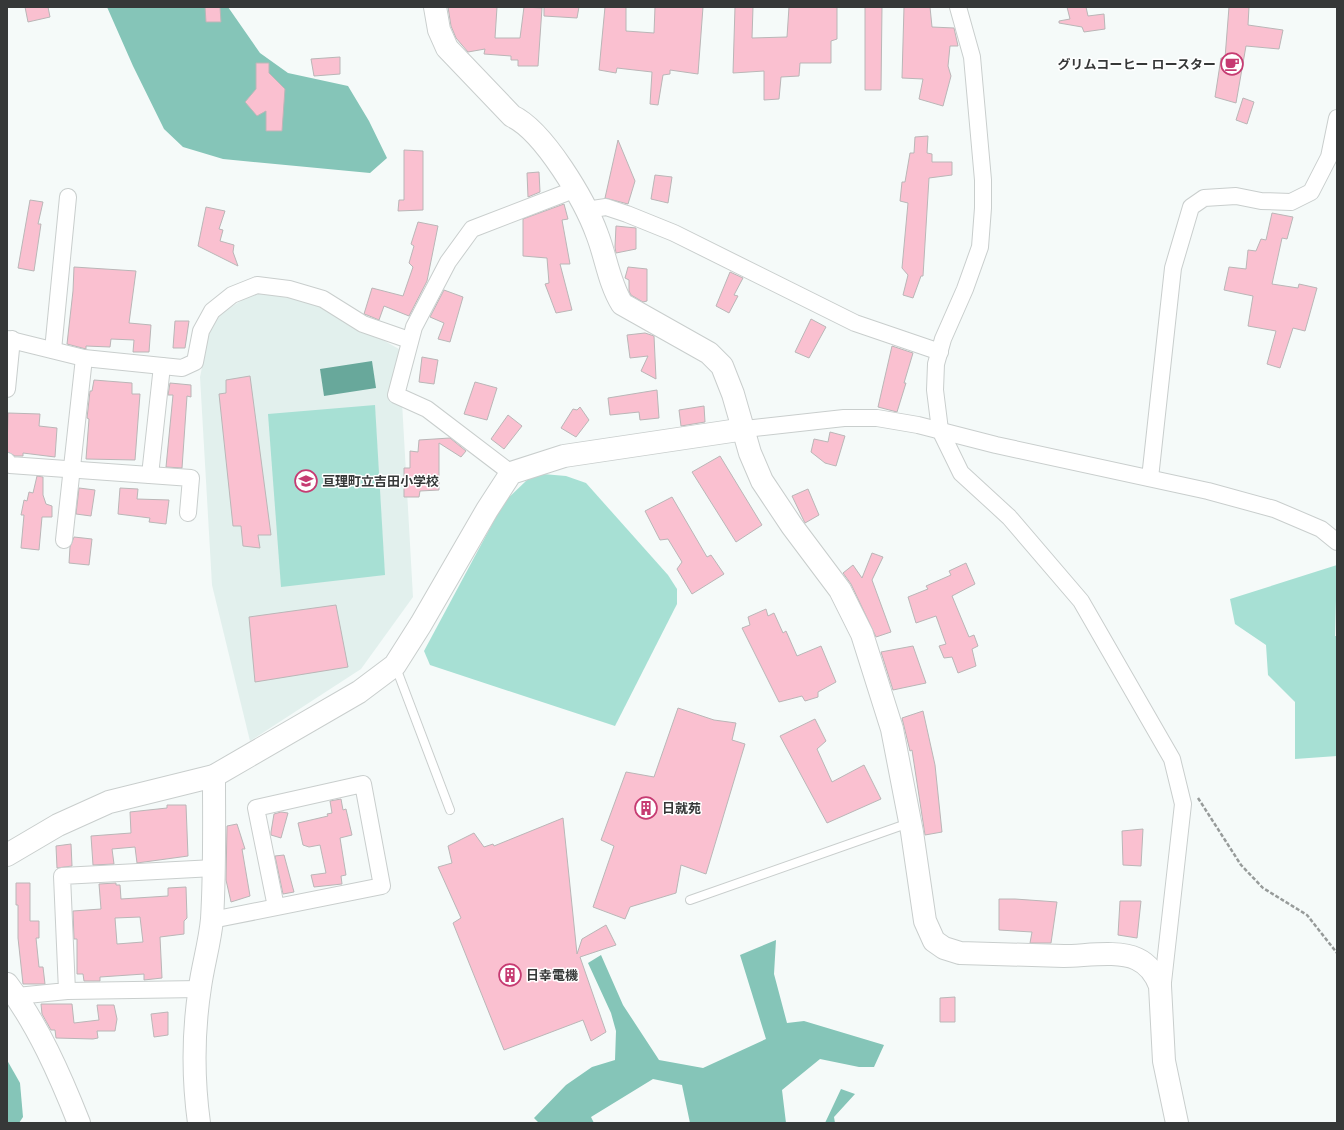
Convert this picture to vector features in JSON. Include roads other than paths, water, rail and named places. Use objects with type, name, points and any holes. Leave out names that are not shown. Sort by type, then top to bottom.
[{"type":"street","points":[[435,7],[439,30],[447,48],[512,116],[522,121],[550,152],[576,189],[597,234],[616,293],[622,304],[709,353],[722,366],[745,429],[750,454],[762,481],[792,526],[840,590],[862,634],[892,730],[910,822],[925,921],[934,941],[944,948],[960,952],[1064,956],[1111,955],[1136,958],[1144,963],[1156,977],[1160,986],[1164,1060],[1177,1123]]},
{"type":"street","points":[[958,7],[972,57],[983,180],[982,208],[980,247],[966,289],[943,339],[936,364],[935,390],[940,430],[961,473],[1009,517],[1081,601],[1172,759],[1183,804],[1161,1000]]},
{"type":"street","points":[[1150,478],[1173,268],[1191,207],[1204,198],[1236,196],[1261,201],[1291,202],[1311,192],[1329,157],[1337,118]]},
{"type":"street","points":[[511,473],[427,409],[396,395],[414,327],[448,262],[472,229],[576,189]]},
{"type":"street","points":[[53,350],[68,197]]},
{"type":"street","points":[[586,210],[606,207],[641,219],[674,233],[854,323],[940,352]]},
{"type":"street","points":[[7,389],[9,339],[84,358],[182,368],[195,362],[201,331],[212,311],[232,295],[257,285],[288,288],[324,299],[363,324],[410,340]]},
{"type":"street","points":[[64,540],[84,358]]},
{"type":"street","points":[[150,475],[162,366]]},
{"type":"street","points":[[7,855],[58,825],[108,802],[214,776],[359,692],[395,665],[421,624],[487,510],[511,473],[564,456],[745,429],[844,418],[877,418],[940,430],[996,445],[1208,490],[1274,509],[1321,529],[1337,542]]},
{"type":"street","points":[[7,461],[10,465],[191,478],[188,513]]},
{"type":"street","points":[[199,1123],[196,1098],[195,1043],[200,989],[212,920],[214,868],[214,776]]},
{"type":"street","points":[[212,920],[382,886],[363,784],[256,808],[276,907]]},
{"type":"street","points":[[67,991],[62,876],[214,868]]},
{"type":"street","points":[[12,990],[67,991],[200,989]]},
{"type":"street","points":[[12,990],[50,1056],[79,1123]]},
{"type":"lane","points":[[395,665],[450,810]]},
{"type":"lane","points":[[690,900],[910,822]]},
{"type":"place","name":"グリムコーヒー ロースター","points":[[1232,64]]},
{"type":"place","name":"亘理町立吉田小学校","points":[[306,481]]},
{"type":"place","name":"日就苑","points":[[646,808]]},
{"type":"place","name":"日幸電機","points":[[510,975]]}]
